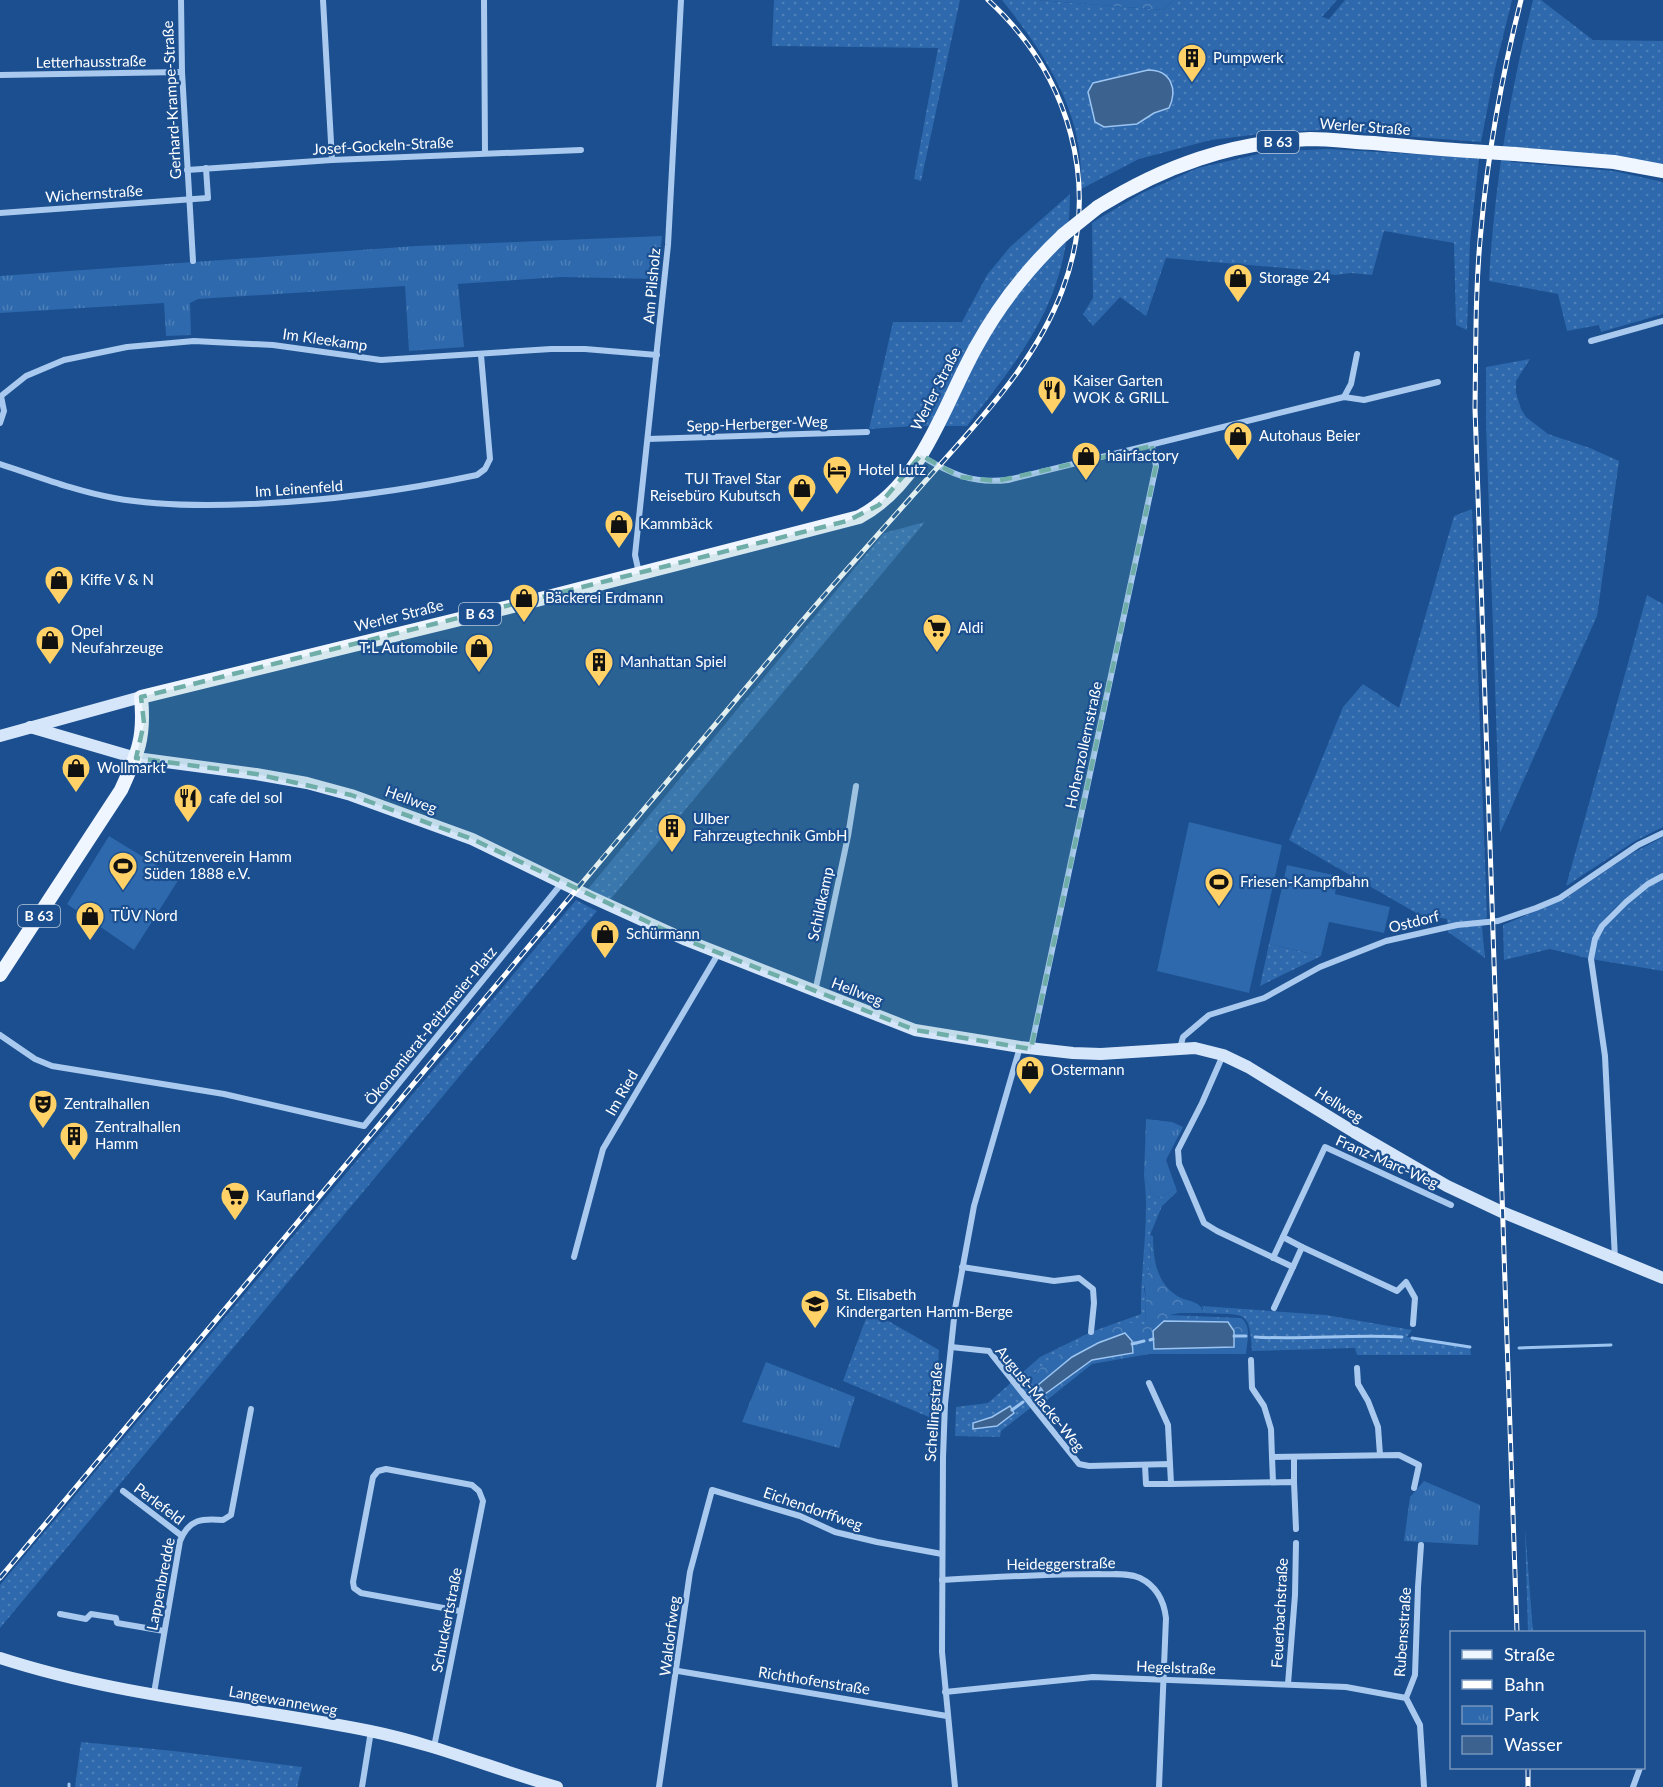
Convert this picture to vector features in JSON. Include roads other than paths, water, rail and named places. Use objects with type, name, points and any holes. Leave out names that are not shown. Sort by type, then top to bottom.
[{"type":"main road","name":"Werler Straße","points":[[141,697],[859,517],[879,505],[900,485],[921,455],[994,315],[1036,261],[1063,235],[1098,207],[1164,171],[1220,152],[1265,143],[1320,140],[1614,162],[1663,171]]},
{"type":"main road","name":"B 63","points":[[0,975],[121,790],[136,758],[141,740],[144,723],[141,697]]},
{"type":"street","name":"Gerhard-Krampe-Straße","points":[[181,0],[182,72],[193,261]]},
{"type":"street","points":[[323,0],[332,160]]},
{"type":"street","points":[[483,0],[485,152]]},
{"type":"street","name":"Am Pilsholz","points":[[639,573],[635,555],[668,245],[681,0]]},
{"type":"street","name":"Letterhausstraße","points":[[0,75],[182,72]]},
{"type":"street","name":"Josef-Gockeln-Straße","points":[[187,170],[485,152],[580,150]]},
{"type":"street","name":"Gerhard-Krampe-Straße","points":[[190,199],[208,198],[206,168]]},
{"type":"street","name":"Wichernstraße","points":[[0,213],[190,199]]},
{"type":"street","points":[[1591,341],[1663,321]]},
{"type":"street","name":"Im Kleekamp","points":[[1,396],[26,376],[64,360],[137,346],[194,341],[263,344],[381,360],[562,349],[657,355]]},
{"type":"street","points":[[1344,397],[1351,384],[1357,354]]},
{"type":"street","name":"Im Leinenfeld","points":[[0,464],[105,496],[204,505],[295,502],[354,497],[417,488],[477,475],[485,469],[490,459],[481,355]]},
{"type":"street","name":"Werler Straße","points":[[921,455],[960,477],[997,481],[1152,446],[1344,397],[1364,400],[1438,382]]},
{"type":"street","points":[[0,423],[4,411],[1,396]]},
{"type":"street","name":"Sepp-Herberger-Weg","points":[[648,439],[867,432]]},
{"type":"street","name":"Hohenzollernstraße","points":[[1025,1048],[1156,466],[1152,446]]},
{"type":"street","name":"Werler Straße","points":[[0,736],[141,697]]},
{"type":"street","name":"Hellweg","points":[[30,727],[136,758],[256,774],[307,783],[351,795],[472,839],[589,896],[718,954],[915,1030],[1025,1048],[1073,1053],[1101,1054],[1195,1048],[1223,1055],[1248,1067],[1447,1186],[1663,1278]]},
{"type":"street","name":"Schildkamp","points":[[815,992],[848,836],[856,786]]},
{"type":"street","name":"Ostdorf","points":[[1180,1048],[1183,1037],[1209,1015],[1264,998],[1320,967],[1386,941],[1457,925],[1498,921],[1536,908],[1560,898],[1638,845],[1663,833]]},
{"type":"street","points":[[1615,1259],[1605,1056],[1591,959],[1595,939],[1602,926],[1626,902],[1648,884],[1663,876]]},
{"type":"street","name":"Ökonomierat-Peitzmeier-Platz","points":[[0,1035],[35,1059],[52,1066],[224,1094],[364,1126],[563,882]]},
{"type":"street","name":"Im Ried","points":[[574,1257],[603,1149],[718,954]]},
{"type":"street","name":"Schellingstraße","points":[[955,1787],[942,1652],[943,1437],[951,1347],[962,1267],[974,1206],[1025,1048]]},
{"type":"street","points":[[1223,1055],[1178,1150],[1179,1164],[1204,1223],[1293,1267]]},
{"type":"street","name":"Franz-Marc-Weg","points":[[1273,1258],[1325,1147],[1451,1204]]},
{"type":"street","points":[[1282,1237],[1397,1291],[1406,1282],[1415,1299],[1413,1324]]},
{"type":"street","points":[[1274,1308],[1302,1247]]},
{"type":"street","points":[[962,1267],[1054,1281],[1079,1278],[1093,1289],[1091,1332]]},
{"type":"street","name":"August-Macke-Weg","points":[[951,1347],[989,1351],[1079,1464],[1089,1466],[1170,1464]]},
{"type":"street","points":[[1251,1360],[1252,1388],[1264,1407],[1271,1429],[1273,1482]]},
{"type":"street","points":[[1357,1368],[1358,1384],[1368,1401],[1378,1427],[1380,1455]]},
{"type":"street","points":[[1149,1383],[1168,1425],[1171,1484]]},
{"type":"street","name":"Lappenbredde","points":[[154,1693],[182,1536],[190,1526],[202,1519],[223,1520],[231,1515],[251,1409]]},
{"type":"street","points":[[1272,1457],[1399,1455],[1419,1464],[1414,1488]]},
{"type":"street","points":[[1294,1457],[1296,1529]]},
{"type":"street","points":[[1145,1465],[1146,1484],[1294,1482]]},
{"type":"street","name":"Schuckertstraße","points":[[434,1747],[482,1497],[472,1485],[386,1469],[378,1471],[373,1477],[354,1576],[354,1588],[361,1593],[460,1611]]},
{"type":"street","name":"Eichendorffweg","points":[[712,1490],[800,1516],[835,1532],[942,1554]]},
{"type":"street","name":"Waldorfweg","points":[[660,1787],[690,1572],[712,1490]]},
{"type":"street","name":"Perlefeld","points":[[123,1491],[182,1536]]},
{"type":"street","name":"Feuerbachstraße","points":[[1288,1684],[1295,1594],[1296,1542]]},
{"type":"street","name":"Rubensstraße","points":[[1421,1545],[1415,1675],[1406,1698],[1420,1725],[1424,1787]]},
{"type":"street","name":"Heideggerstraße","points":[[942,1580],[1085,1574],[1129,1575],[1141,1579],[1155,1590],[1165,1611],[1159,1787]]},
{"type":"street","points":[[60,1614],[86,1618],[91,1614],[107,1616],[116,1618],[117,1623],[164,1631]]},
{"type":"street","name":"Langewanneweg","points":[[0,1658],[66,1677],[371,1731],[434,1747],[557,1787]]},
{"type":"street","name":"Richthofenstraße","points":[[678,1671],[947,1716]]},
{"type":"street","name":"Hegelstraße","points":[[945,1692],[1093,1677],[1288,1684],[1346,1688],[1406,1698]]},
{"type":"street","points":[[362,1787],[371,1731]]},
{"type":"street","points":[[1634,1787],[1639,1769]]},
{"type":"water","points":[[1148,70],[1162,73],[1170,82],[1173,94],[1169,108],[1154,113],[1137,124],[1104,127],[1095,122],[1088,92],[1093,83]]},
{"type":"water","points":[[1164,1321],[1228,1322],[1234,1331],[1234,1347],[1154,1349],[1153,1331]]},
{"type":"water","points":[[1125,1333],[1132,1341],[1133,1353],[1092,1360],[1045,1394],[1038,1385],[1072,1357],[1098,1343]]},
{"type":"water","points":[[1010,1406],[1014,1413],[997,1426],[973,1429],[973,1423],[992,1417]]},
{"type":"waterway","points":[[1234,1336],[1246,1336]]},
{"type":"waterway","points":[[1255,1337],[1402,1337]]},
{"type":"waterway","points":[[1412,1338],[1470,1347]]},
{"type":"waterway","points":[[1132,1344],[1144,1341]]},
{"type":"waterway","points":[[1519,1348],[1611,1345]]},
{"type":"waterway","points":[[1031,1396],[1041,1389]]},
{"type":"waterway","points":[[1012,1410],[1023,1402]]},
{"type":"railway","points":[[0,1578],[790,635],[986,413],[1037,343],[1062,291],[1074,251],[1079,212],[1078,173],[1071,134],[1058,97],[1040,62],[1016,30],[988,0]]},
{"type":"railway","points":[[1517,1631],[1475,408],[1476,319],[1484,201],[1496,114],[1521,0]]},
{"type":"railway","points":[[1528,1769],[1528,1787]]},
{"type":"place","name":"Pumpwerk","points":[[1192,84]]},
{"type":"place","name":"Storage 24","points":[[1238,304]]},
{"type":"place","name":"Kaiser Garten WOK & GRILL","points":[[1052,416]]},
{"type":"place","name":"Autohaus Beier","points":[[1238,462]]},
{"type":"place","name":"hairfactory","points":[[1086,482]]},
{"type":"place","name":"Hotel Lutz","points":[[837,496]]},
{"type":"place","name":"TUI Travel Star Reisebüro Kubutsch","points":[[802,514]]},
{"type":"place","name":"Kammbäck","points":[[619,550]]},
{"type":"place","name":"Kiffe V & N","points":[[59,606]]},
{"type":"place","name":"Bäckerei Erdmann","points":[[524,624]]},
{"type":"place","name":"Aldi","points":[[937,654]]},
{"type":"place","name":"Opel Neufahrzeuge","points":[[50,666]]},
{"type":"place","name":"T.L Automobile","points":[[479,674]]},
{"type":"place","name":"Manhattan Spiel","points":[[599,688]]},
{"type":"place","name":"Wollmarkt","points":[[76,794]]},
{"type":"place","name":"cafe del sol","points":[[188,824]]},
{"type":"place","name":"Ulber Fahrzeugtechnik GmbH","points":[[672,854]]},
{"type":"place","name":"Schützenverein Hamm Süden 1888 e.V.","points":[[123,892]]},
{"type":"place","name":"Friesen-Kampfbahn","points":[[1219,908]]},
{"type":"place","name":"TÜV Nord","points":[[90,942]]},
{"type":"place","name":"Schürmann","points":[[605,960]]},
{"type":"place","name":"Ostermann","points":[[1030,1096]]},
{"type":"place","name":"Zentralhallen","points":[[43,1130]]},
{"type":"place","name":"Zentralhallen Hamm","points":[[74,1162]]},
{"type":"place","name":"Kaufland","points":[[235,1222]]},
{"type":"place","name":"St. Elisabeth Kindergarten Hamm-Berge","points":[[815,1330]]}]
